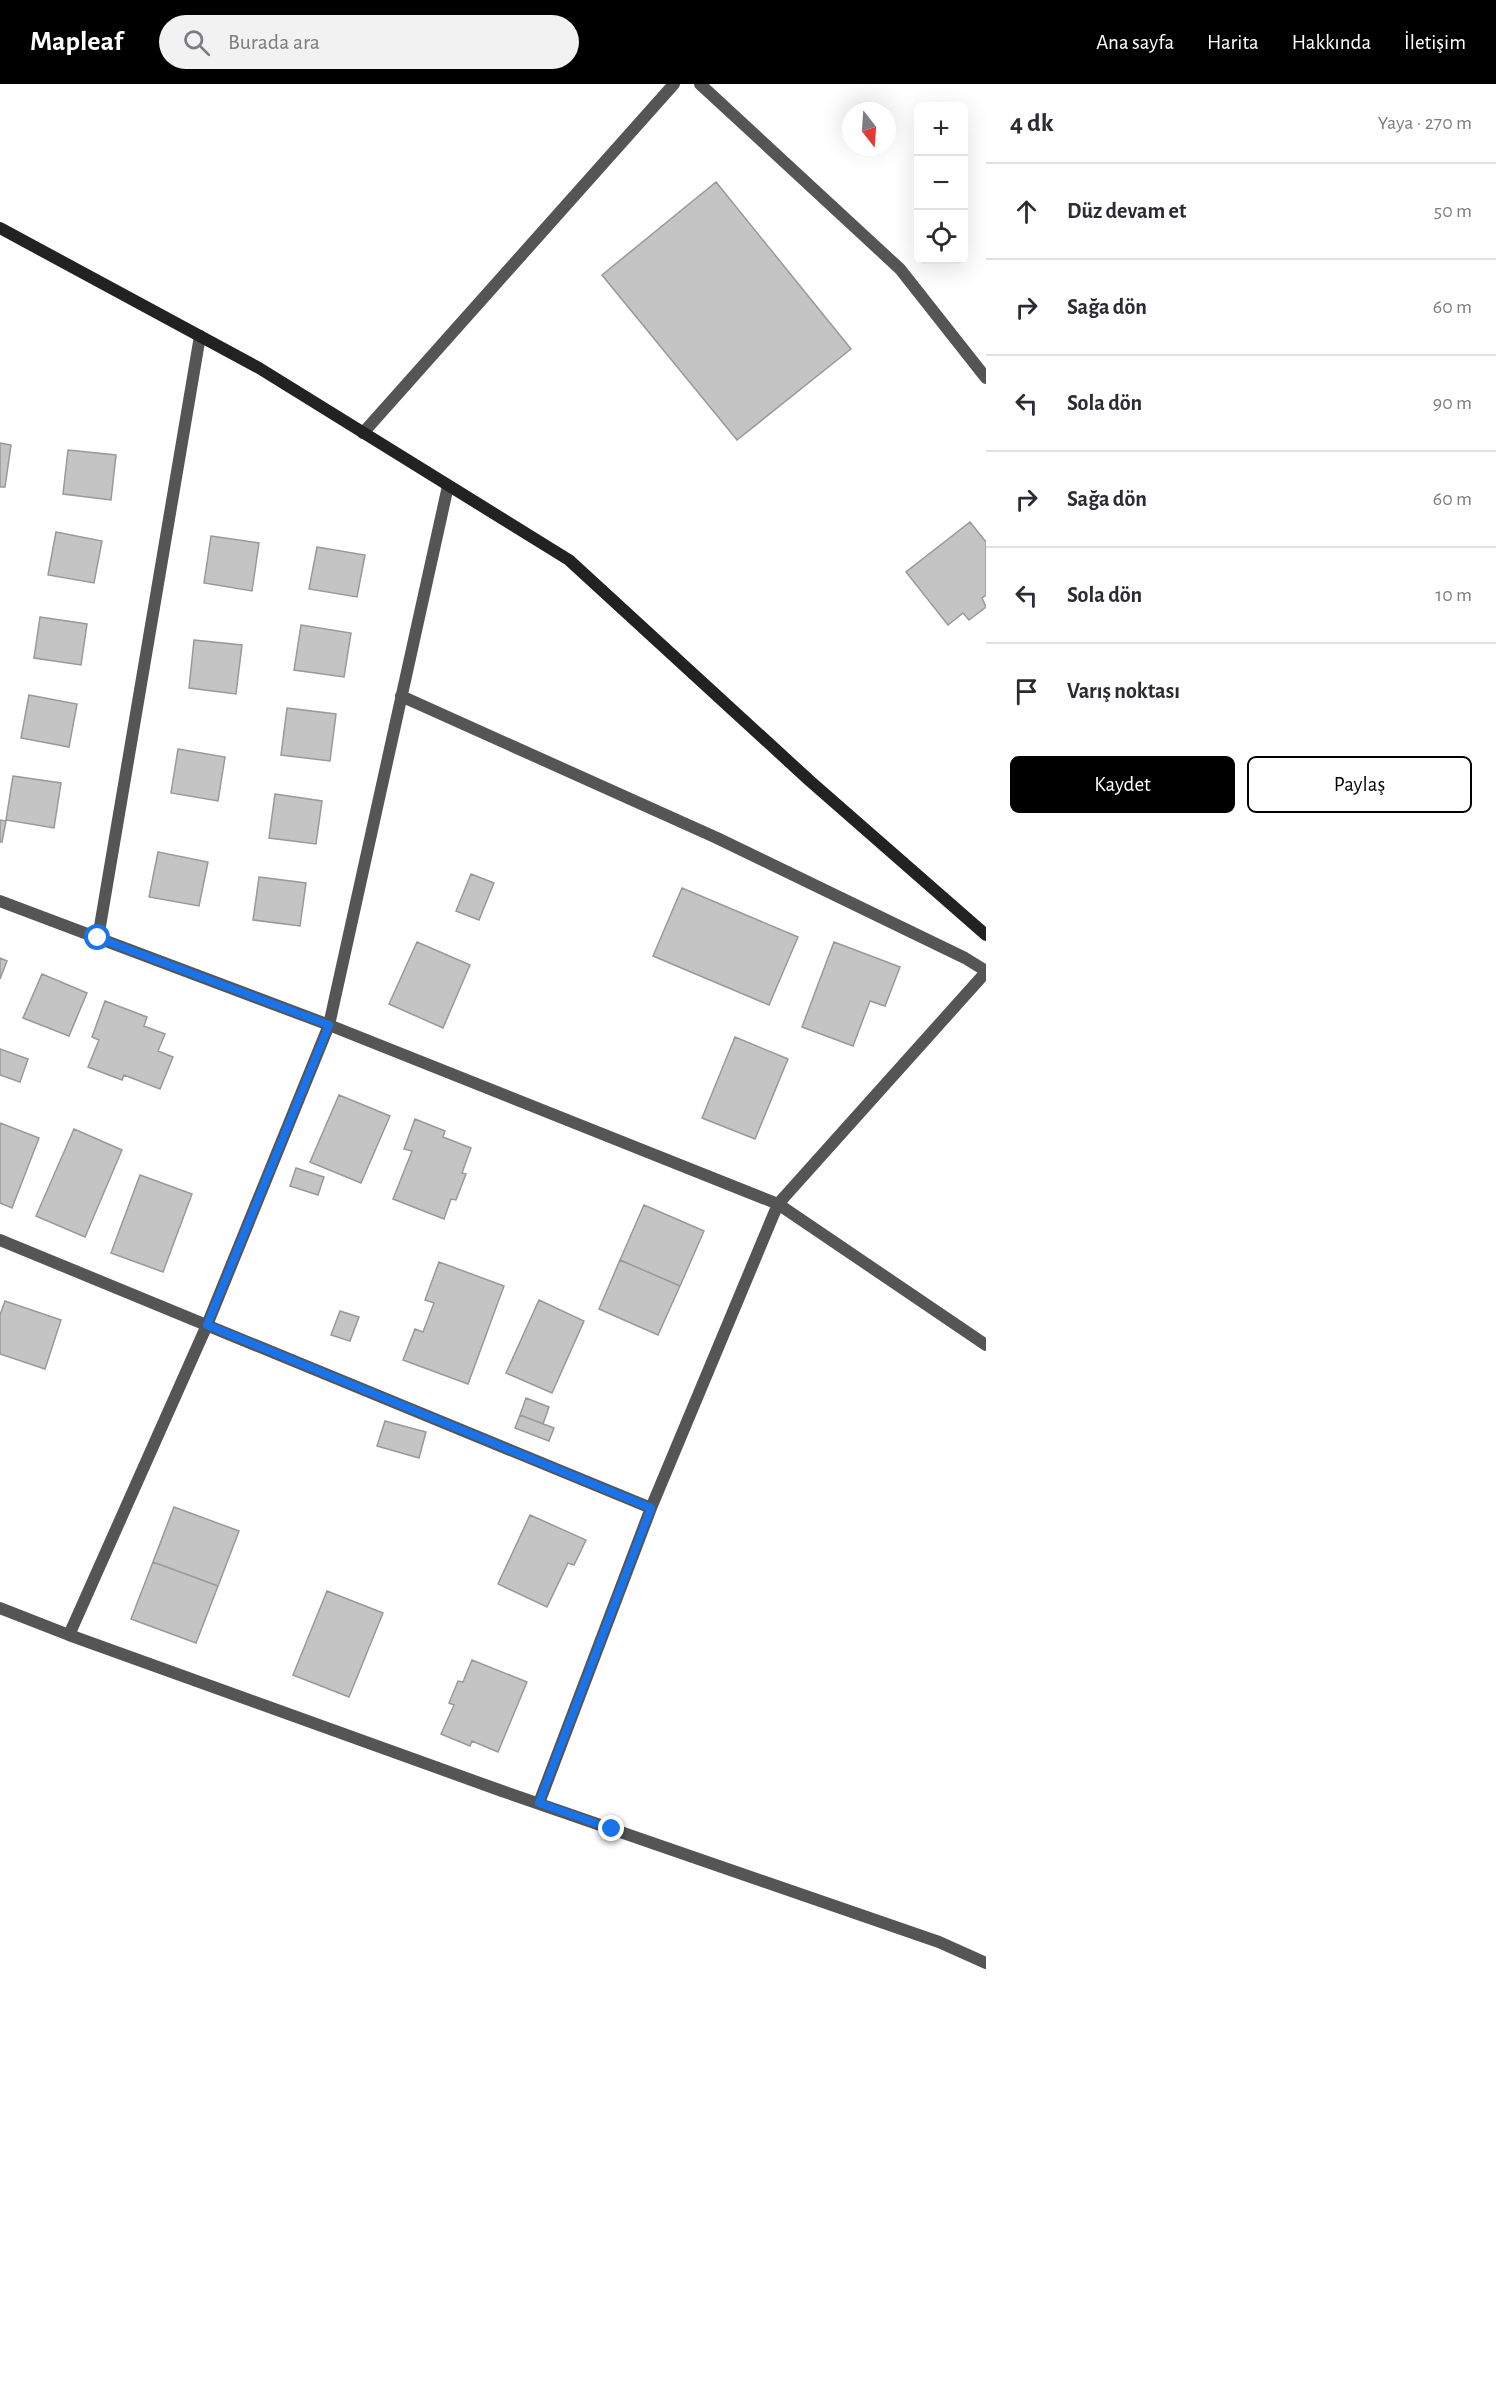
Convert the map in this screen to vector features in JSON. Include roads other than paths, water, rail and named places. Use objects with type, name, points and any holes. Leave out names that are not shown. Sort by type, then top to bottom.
[{"type":"main road","points":[[0,228],[259,368],[569,560],[810,781],[986,935]]},
{"type":"street","points":[[363,433],[674,84]]},
{"type":"street","points":[[700,84],[900,269],[986,378]]},
{"type":"street","points":[[98,938],[200,336]]},
{"type":"street","points":[[69,1635],[207,1325],[329,1025],[448,486]]},
{"type":"street","points":[[401,696],[717,838],[965,958],[986,972],[778,1204],[651,1508],[539,1803]]},
{"type":"street","points":[[0,901],[329,1025],[778,1204],[986,1345]]},
{"type":"street","points":[[0,1240],[651,1508]]},
{"type":"street","points":[[0,1608],[69,1635],[539,1803],[939,1942],[986,1963]]}]
